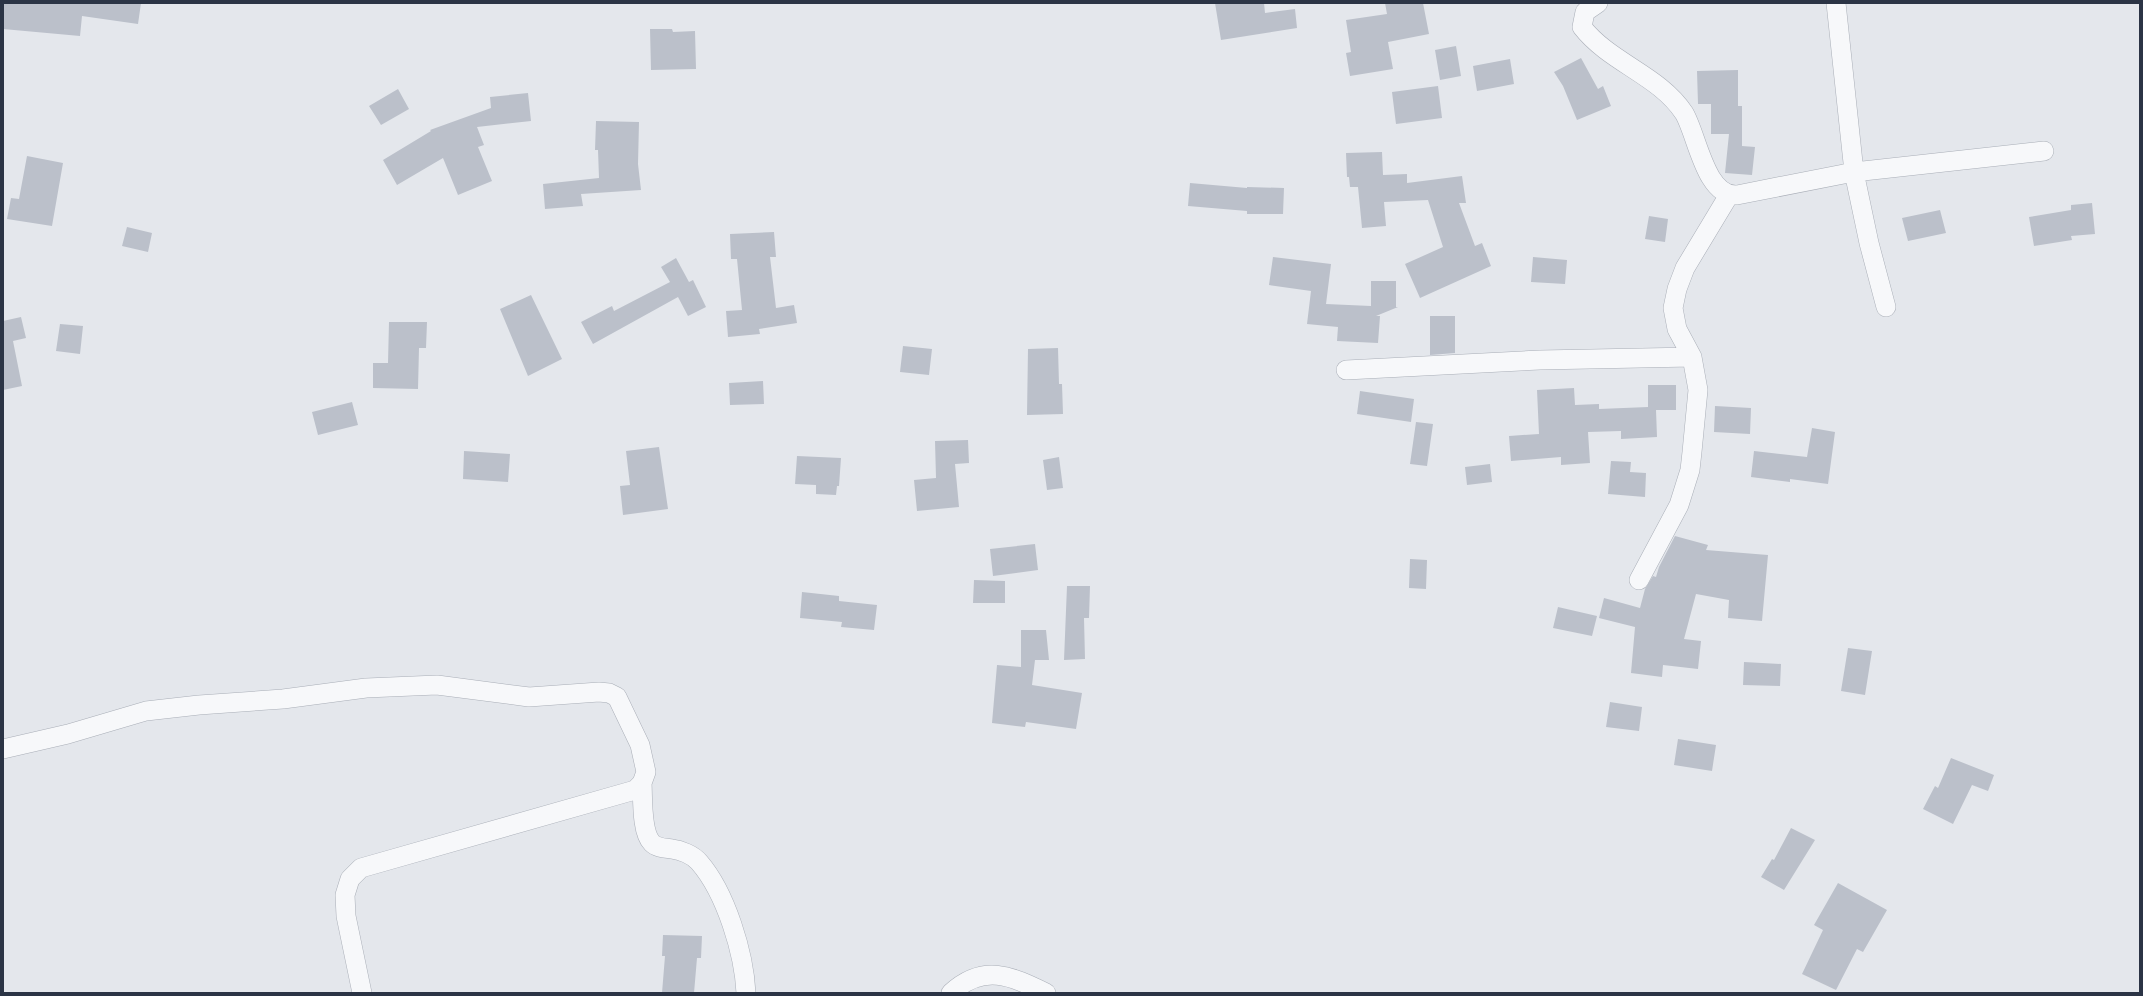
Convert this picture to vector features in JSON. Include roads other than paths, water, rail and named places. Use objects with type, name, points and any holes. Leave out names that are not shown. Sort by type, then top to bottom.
[{"type":"street","points":[[1598,3],[1584,12],[1582,27],[1594,40],[1610,53],[1655,84],[1671,98],[1684,114],[1704,164],[1713,180],[1729,195],[1737,195],[1854,172],[2044,151]]},
{"type":"street","points":[[1836,3],[1854,172],[1869,242],[1886,307]]},
{"type":"street","points":[[1639,580],[1679,505],[1690,470],[1698,390],[1692,357],[1677,329],[1673,308],[1677,290],[1685,268],[1729,195]]},
{"type":"street","points":[[1346,370],[1540,360],[1692,357]]},
{"type":"street","points":[[3,749],[68,734],[146,711],[199,705],[283,699],[366,688],[436,685],[529,697],[584,691],[609,693],[617,697],[624,708],[640,745],[645,762],[646,772],[642,783],[645,829],[651,842],[658,846],[687,854],[698,861],[717,891],[732,928],[741,960],[746,993]]},
{"type":"street","points":[[362,993],[346,916],[345,895],[350,879],[361,868],[622,796],[635,790],[642,783]]},
{"type":"street","points":[[951,993],[967,980],[981,976],[999,975],[1015,977],[1046,993]]}]
